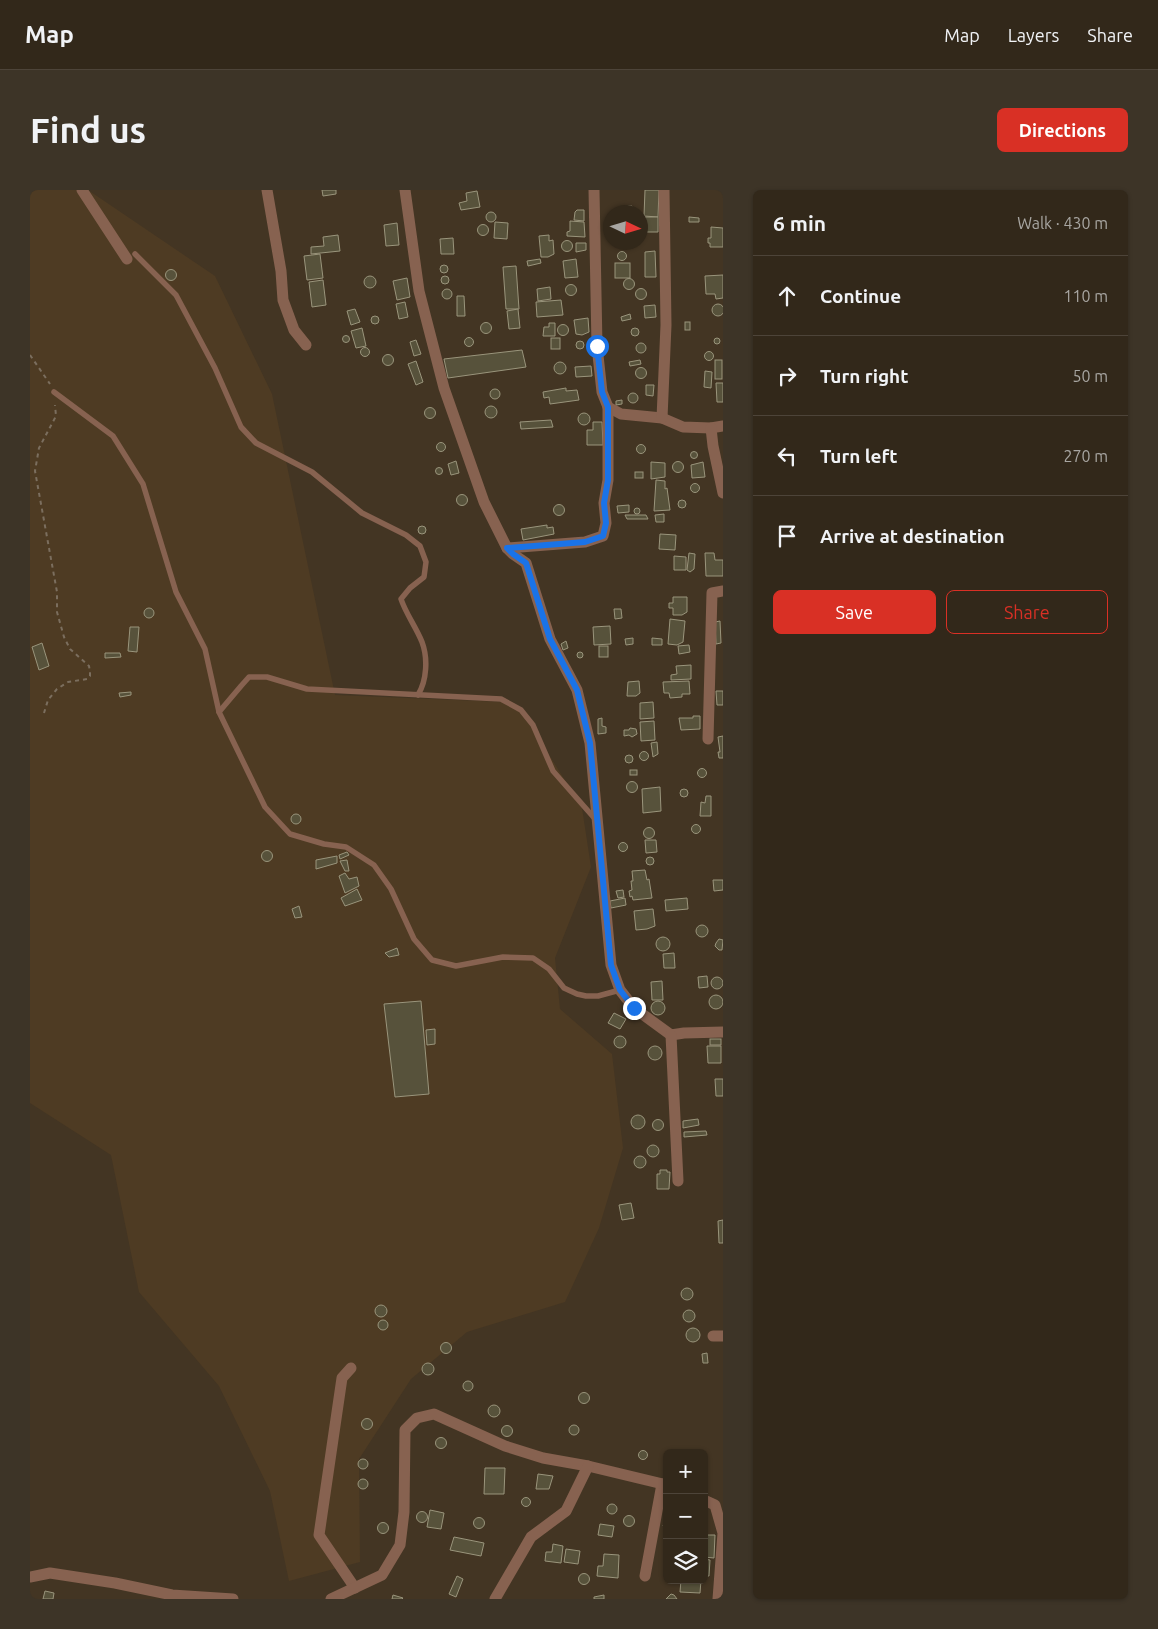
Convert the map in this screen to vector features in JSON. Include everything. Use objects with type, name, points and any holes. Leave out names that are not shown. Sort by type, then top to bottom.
[{"type":"street","points":[[82,190],[131,257]]},
{"type":"street","points":[[267,190],[281,271],[283,300],[294,330],[306,345]]},
{"type":"street","points":[[405,190],[419,291],[444,388],[484,502],[507,548],[526,563],[550,639],[577,690],[590,743],[611,965],[620,990],[634,1008],[672,1035],[723,1032]]},
{"type":"street","points":[[507,548],[585,542],[603,536],[606,523],[604,503],[608,480],[608,407],[602,392],[597,346],[594,190]]},
{"type":"street","points":[[662,418],[666,326],[664,190]]},
{"type":"street","points":[[608,407],[621,414],[662,418],[683,427],[711,428],[723,426]]},
{"type":"street","points":[[711,428],[723,493]]},
{"type":"street","points":[[708,739],[712,593],[723,591]]},
{"type":"street","points":[[672,1035],[678,1181]]},
{"type":"street","points":[[351,1368],[342,1378],[320,1535],[355,1588]]},
{"type":"street","points":[[331,1599],[382,1575],[400,1545],[404,1512],[405,1430],[417,1418],[434,1414],[505,1446],[543,1458],[588,1466],[663,1485]]},
{"type":"street","points":[[495,1599],[531,1537],[566,1511],[588,1466]]},
{"type":"street","points":[[645,1576],[663,1490]]},
{"type":"street","points":[[708,1502],[715,1505],[723,1533],[718,1599]]},
{"type":"street","points":[[30,1577],[50,1573],[115,1583],[172,1595],[233,1599]]},
{"type":"lane","points":[[131,257],[176,295],[215,368],[241,427],[256,443],[312,472],[362,513],[406,535],[420,546],[426,562],[424,577],[410,588],[401,599],[422,642],[427,666],[421,691],[418,695]]},
{"type":"lane","points":[[54,392],[114,436],[144,484],[176,592],[205,648],[219,712],[265,807],[290,834],[324,844],[346,847],[374,865],[391,889],[414,939],[432,960],[456,966],[503,958],[533,958],[549,969],[564,988],[577,994],[598,996],[620,990]]},
{"type":"lane","points":[[219,712],[249,677],[267,677],[307,689],[501,700],[521,710],[533,724],[553,771],[596,820]]},
{"type":"path","points":[[30,354],[54,392],[56,416],[39,448],[35,471],[57,592],[56,612],[70,649],[89,666],[90,672],[90,676],[87,678],[68,682],[57,689],[48,700],[44,713]]},
{"type":"shaded area","points":[[30,190],[88,190],[215,276],[272,394],[335,695],[505,702],[525,716],[582,808],[591,867],[555,958],[560,1009],[612,1054],[623,1148],[599,1228],[565,1302],[467,1332],[411,1379],[359,1459],[360,1562],[289,1581],[270,1491],[219,1386],[139,1292],[111,1155],[30,1103]]},
{"type":"building","points":[[322,190],[336,190],[336,194],[323,196]]},
{"type":"building","points":[[645,190],[659,190],[658,217],[648,216],[648,205],[644,205]]},
{"type":"building","points":[[477,191],[480,207],[461,210],[459,203],[467,201],[466,193]]},
{"type":"building","points":[[577,210],[584,210],[584,221],[574,220]]},
{"type":"building","points":[[489,212],[493,212],[496,217],[495,221],[489,222],[486,219],[486,215]]},
{"type":"building","points":[[648,217],[658,217],[658,232],[648,232]]},
{"type":"building","points":[[689,217],[699,218],[699,222],[689,222]]},
{"type":"building","points":[[570,221],[584,222],[585,237],[567,236],[567,232],[570,231]]},
{"type":"building","points":[[495,222],[508,223],[507,239],[494,238]]},
{"type":"building","points":[[397,223],[399,245],[386,246],[384,225]]},
{"type":"building","points":[[483,224],[489,230],[483,236],[477,230]]},
{"type":"building","points":[[711,227],[723,228],[723,247],[710,247],[708,238],[711,238]]},
{"type":"building","points":[[338,235],[340,251],[311,254],[311,247],[324,246],[323,237]]},
{"type":"building","points":[[549,235],[549,241],[553,240],[554,254],[548,257],[541,257],[539,236]]},
{"type":"building","points":[[453,238],[454,254],[441,254],[440,239]]},
{"type":"building","points":[[565,241],[569,241],[572,246],[571,250],[565,251],[562,248],[562,244]]},
{"type":"building","points":[[576,243],[586,243],[586,250],[576,252]]},
{"type":"building","points":[[622,251],[627,256],[622,261],[617,256]]},
{"type":"building","points":[[655,251],[656,277],[645,277],[645,252]]},
{"type":"building","points":[[320,254],[323,278],[307,280],[304,256]]},
{"type":"building","points":[[540,259],[541,263],[528,266],[527,261]]},
{"type":"building","points":[[576,259],[578,277],[565,278],[563,261]]},
{"type":"building","points":[[615,263],[630,263],[630,278],[615,278]]},
{"type":"building","points":[[444,265],[448,269],[444,273],[440,269]]},
{"type":"building","points":[[516,266],[519,309],[506,309],[503,267]]},
{"type":"building","points":[[169,270],[173,270],[176,275],[175,279],[169,280],[166,277],[166,273]]},
{"type":"building","points":[[723,275],[723,298],[716,299],[715,294],[706,294],[705,276]]},
{"type":"building","points":[[368,276],[372,276],[376,282],[372,288],[368,288],[364,284],[364,280]]},
{"type":"building","points":[[445,276],[449,280],[445,284],[441,280]]},
{"type":"building","points":[[407,278],[410,297],[397,300],[393,281]]},
{"type":"building","points":[[627,279],[631,279],[634,284],[633,288],[627,289],[624,286],[624,282]]},
{"type":"building","points":[[323,280],[326,305],[312,307],[309,282]]},
{"type":"building","points":[[571,284],[577,290],[571,296],[565,290]]},
{"type":"building","points":[[550,287],[551,299],[538,301],[537,289]]},
{"type":"building","points":[[445,289],[449,289],[452,294],[451,298],[445,299],[442,296],[442,292]]},
{"type":"building","points":[[639,289],[643,289],[646,294],[645,298],[639,299],[636,296],[636,292]]},
{"type":"building","points":[[457,296],[464,296],[465,316],[457,316]]},
{"type":"building","points":[[561,300],[563,315],[537,317],[536,302]]},
{"type":"building","points":[[405,302],[408,317],[399,319],[396,304]]},
{"type":"building","points":[[716,304],[720,304],[724,310],[720,316],[716,316],[712,312],[712,308]]},
{"type":"building","points":[[655,305],[656,317],[645,318],[644,306]]},
{"type":"building","points":[[355,309],[360,322],[351,325],[347,311]]},
{"type":"building","points":[[518,309],[520,328],[509,329],[507,311]]},
{"type":"building","points":[[630,314],[631,319],[622,321],[621,317]]},
{"type":"building","points":[[375,316],[379,320],[375,324],[371,320]]},
{"type":"building","points":[[588,318],[589,332],[582,335],[576,334],[574,320]]},
{"type":"building","points":[[486,322],[492,328],[486,334],[480,328]]},
{"type":"building","points":[[685,322],[690,322],[690,330],[685,330]]},
{"type":"building","points":[[549,323],[555,323],[555,336],[543,336],[544,327],[549,327]]},
{"type":"building","points":[[561,325],[565,325],[568,330],[567,334],[561,335],[558,332],[558,328]]},
{"type":"building","points":[[362,328],[366,346],[356,348],[351,331]]},
{"type":"building","points":[[635,328],[639,332],[635,336],[631,332]]},
{"type":"building","points":[[346,335],[350,339],[346,343],[342,339]]},
{"type":"building","points":[[469,338],[473,342],[469,346],[465,342]]},
{"type":"building","points":[[551,338],[560,338],[560,349],[551,349]]},
{"type":"building","points":[[717,338],[720,341],[717,344],[714,341]]},
{"type":"building","points":[[416,340],[421,354],[414,356],[410,342]]},
{"type":"building","points":[[580,341],[584,345],[580,349],[576,345]]},
{"type":"building","points":[[639,343],[643,343],[646,348],[645,352],[639,353],[636,350],[636,346]]},
{"type":"building","points":[[365,348],[369,352],[365,356],[361,352]]},
{"type":"building","points":[[522,350],[526,367],[448,378],[444,359]]},
{"type":"building","points":[[709,351],[714,356],[709,361],[704,356]]},
{"type":"building","points":[[388,354],[394,360],[388,366],[382,360]]},
{"type":"building","points":[[640,360],[641,364],[630,366],[629,362]]},
{"type":"building","points":[[715,360],[722,360],[722,379],[715,379]]},
{"type":"building","points":[[416,361],[423,382],[416,385],[408,364]]},
{"type":"building","points":[[560,362],[566,368],[560,374],[554,368]]},
{"type":"building","points":[[591,366],[592,376],[576,377],[575,367]]},
{"type":"building","points":[[641,367],[647,373],[641,379],[635,373]]},
{"type":"building","points":[[705,371],[712,372],[711,388],[704,387]]},
{"type":"building","points":[[716,383],[723,383],[723,402],[717,402]]},
{"type":"building","points":[[646,385],[654,385],[653,396],[646,395]]},
{"type":"building","points":[[566,388],[566,391],[577,390],[579,400],[550,404],[549,397],[544,398],[543,392]]},
{"type":"building","points":[[495,389],[500,394],[495,399],[490,394]]},
{"type":"building","points":[[631,393],[635,393],[638,398],[637,402],[631,403],[628,400],[628,396]]},
{"type":"building","points":[[622,400],[622,404],[616,405],[616,401]]},
{"type":"building","points":[[489,406],[493,406],[497,412],[493,418],[489,418],[485,414],[485,410]]},
{"type":"building","points":[[428,408],[432,408],[435,413],[434,417],[428,418],[425,415],[425,411]]},
{"type":"building","points":[[582,413],[586,413],[590,419],[586,425],[582,425],[578,421],[578,417]]},
{"type":"building","points":[[551,420],[553,427],[521,429],[520,422]]},
{"type":"building","points":[[593,422],[602,422],[603,445],[587,445],[587,430],[593,430]]},
{"type":"building","points":[[441,442],[446,447],[441,452],[436,447]]},
{"type":"building","points":[[641,445],[645,449],[641,453],[637,449]]},
{"type":"building","points":[[694,452],[697,455],[694,458],[691,455]]},
{"type":"building","points":[[456,461],[459,473],[451,475],[448,464]]},
{"type":"building","points":[[651,462],[665,463],[665,477],[651,479]]},
{"type":"building","points":[[676,462],[680,462],[683,467],[682,471],[676,472],[673,469],[673,465]]},
{"type":"building","points":[[703,462],[705,477],[692,478],[691,465]]},
{"type":"building","points":[[439,468],[442,471],[439,474],[436,471]]},
{"type":"building","points":[[635,472],[643,472],[643,478],[635,478]]},
{"type":"building","points":[[656,480],[665,481],[670,510],[654,511]]},
{"type":"building","points":[[695,483],[700,488],[695,493],[690,488]]},
{"type":"building","points":[[460,495],[464,495],[467,500],[466,504],[460,505],[457,502],[457,498]]},
{"type":"building","points":[[682,500],[686,504],[682,508],[678,504]]},
{"type":"building","points":[[559,504],[565,510],[559,516],[553,510]]},
{"type":"building","points":[[629,505],[629,512],[618,513],[617,506]]},
{"type":"building","points":[[637,508],[640,511],[637,514],[634,511]]},
{"type":"building","points":[[664,514],[664,522],[656,522],[655,515]]},
{"type":"building","points":[[625,515],[646,515],[648,519],[627,519]]},
{"type":"building","points":[[547,525],[547,528],[553,527],[554,534],[523,540],[521,529]]},
{"type":"building","points":[[422,526],[426,530],[422,534],[418,530]]},
{"type":"building","points":[[660,534],[676,535],[675,550],[659,549]]},
{"type":"building","points":[[689,553],[695,554],[694,569],[690,572],[687,570]]},
{"type":"building","points":[[705,553],[714,553],[715,560],[723,560],[723,576],[706,576]]},
{"type":"building","points":[[674,556],[686,557],[686,570],[674,570]]},
{"type":"building","points":[[673,597],[687,597],[687,612],[682,615],[673,615],[673,608],[669,608],[669,603],[673,603]]},
{"type":"building","points":[[147,608],[151,608],[154,613],[153,617],[147,618],[144,615],[144,611]]},
{"type":"building","points":[[614,609],[621,609],[622,618],[615,619]]},
{"type":"building","points":[[670,619],[685,621],[683,642],[677,645],[668,644]]},
{"type":"building","points":[[720,621],[721,643],[716,644],[715,622]]},
{"type":"building","points":[[610,626],[611,644],[594,645],[593,627]]},
{"type":"building","points":[[130,627],[139,627],[137,652],[128,651]]},
{"type":"building","points":[[633,638],[633,644],[626,645],[625,639]]},
{"type":"building","points":[[652,638],[662,639],[662,645],[652,645]]},
{"type":"building","points":[[566,641],[568,648],[563,650],[561,644]]},
{"type":"building","points":[[42,643],[49,666],[39,670],[32,647]]},
{"type":"building","points":[[689,645],[690,652],[679,654],[678,646]]},
{"type":"building","points":[[599,646],[608,646],[608,657],[599,657]]},
{"type":"building","points":[[580,652],[583,655],[580,658],[577,655]]},
{"type":"building","points":[[105,653],[120,653],[121,657],[105,658]]},
{"type":"building","points":[[691,665],[691,679],[671,680],[671,675],[677,674],[676,666]]},
{"type":"building","points":[[639,681],[640,693],[636,696],[627,696],[628,682]]},
{"type":"building","points":[[689,681],[690,694],[682,694],[682,697],[670,698],[669,693],[664,693],[663,682]]},
{"type":"building","points":[[716,691],[723,691],[723,705],[717,705]]},
{"type":"building","points":[[131,692],[131,695],[120,697],[119,693]]},
{"type":"building","points":[[653,702],[654,718],[640,719],[640,703]]},
{"type":"building","points":[[693,716],[700,716],[700,729],[681,730],[679,718],[693,718]]},
{"type":"building","points":[[602,718],[602,726],[606,727],[606,733],[598,734],[598,719]]},
{"type":"building","points":[[654,721],[655,740],[641,741],[640,722]]},
{"type":"building","points":[[630,728],[636,729],[637,734],[632,737],[629,735],[624,736],[624,730],[629,730]]},
{"type":"building","points":[[723,736],[723,758],[719,758],[718,737]]},
{"type":"building","points":[[657,742],[658,754],[653,757],[651,743]]},
{"type":"building","points":[[644,752],[648,756],[644,760],[640,756]]},
{"type":"building","points":[[629,755],[633,759],[629,763],[625,759]]},
{"type":"building","points":[[702,769],[706,773],[702,777],[698,773]]},
{"type":"building","points":[[630,770],[637,770],[637,775],[630,775]]},
{"type":"building","points":[[632,781],[638,787],[632,793],[626,787]]},
{"type":"building","points":[[660,787],[661,811],[643,813],[642,789]]},
{"type":"building","points":[[684,789],[688,793],[684,797],[680,793]]},
{"type":"building","points":[[706,796],[711,796],[711,816],[700,816],[701,802],[705,803]]},
{"type":"building","points":[[294,814],[298,814],[301,819],[300,823],[294,824],[291,821],[291,817]]},
{"type":"building","points":[[696,825],[700,829],[696,833],[692,829]]},
{"type":"building","points":[[647,828],[651,828],[654,833],[653,837],[647,838],[644,835],[644,831]]},
{"type":"building","points":[[645,840],[656,840],[657,852],[646,853]]},
{"type":"building","points":[[623,843],[627,847],[623,851],[619,847]]},
{"type":"building","points":[[265,851],[269,851],[272,856],[271,860],[265,861],[262,858],[262,854]]},
{"type":"building","points":[[347,852],[349,855],[340,859],[339,855]]},
{"type":"building","points":[[337,856],[337,863],[316,869],[316,860]]},
{"type":"building","points":[[650,857],[654,861],[650,865],[646,861]]},
{"type":"building","points":[[347,860],[349,871],[345,871],[340,861]]},
{"type":"building","points":[[645,870],[647,880],[649,879],[652,898],[633,900],[632,896],[630,897],[629,891],[632,890],[632,871]]},
{"type":"building","points":[[345,873],[349,879],[357,877],[359,886],[345,893],[339,876]]},
{"type":"building","points":[[713,880],[723,880],[723,890],[714,891]]},
{"type":"building","points":[[357,889],[362,900],[345,906],[341,898]]},
{"type":"building","points":[[623,890],[624,897],[618,898],[616,891]]},
{"type":"building","points":[[625,898],[626,905],[611,908],[610,901]]},
{"type":"building","points":[[687,898],[688,909],[666,911],[665,900]]},
{"type":"building","points":[[299,906],[302,917],[295,918],[292,909]]},
{"type":"building","points":[[653,909],[655,926],[636,930],[634,911]]},
{"type":"building","points":[[702,925],[708,931],[702,937],[696,931]]},
{"type":"building","points":[[663,937],[668,939],[670,944],[668,949],[663,951],[658,949],[656,944],[658,939]]},
{"type":"building","points":[[719,939],[723,940],[722,950],[715,946]]},
{"type":"building","points":[[397,948],[399,955],[389,957],[385,953]]},
{"type":"building","points":[[674,953],[675,968],[664,968],[663,954]]},
{"type":"building","points":[[707,976],[708,987],[699,988],[698,977]]},
{"type":"building","points":[[717,977],[723,983],[717,989],[711,983]]},
{"type":"building","points":[[662,981],[663,1000],[652,1000],[651,982]]},
{"type":"building","points":[[713,995],[719,995],[723,1002],[719,1009],[713,1009],[709,1005],[709,999]]},
{"type":"building","points":[[421,1001],[429,1094],[395,1097],[384,1004]]},
{"type":"building","points":[[658,1001],[663,1003],[665,1008],[663,1013],[658,1015],[653,1013],[651,1008],[653,1003]]},
{"type":"building","points":[[614,1013],[626,1019],[620,1029],[608,1023]]},
{"type":"building","points":[[435,1029],[435,1044],[427,1045],[426,1030]]},
{"type":"building","points":[[620,1036],[626,1042],[620,1048],[614,1042]]},
{"type":"building","points":[[710,1039],[721,1039],[721,1045],[710,1045]]},
{"type":"building","points":[[655,1046],[660,1048],[662,1053],[660,1058],[655,1060],[650,1058],[648,1053],[650,1048]]},
{"type":"building","points":[[707,1046],[721,1046],[721,1063],[708,1063]]},
{"type":"building","points":[[715,1079],[723,1079],[723,1096],[716,1096]]},
{"type":"building","points":[[638,1115],[643,1117],[645,1122],[643,1127],[638,1129],[633,1127],[631,1122],[633,1117]]},
{"type":"building","points":[[698,1119],[699,1125],[683,1128],[683,1121]]},
{"type":"building","points":[[656,1120],[660,1120],[663,1125],[662,1129],[656,1130],[653,1127],[653,1123]]},
{"type":"building","points":[[706,1131],[707,1135],[684,1137],[684,1132]]},
{"type":"building","points":[[651,1145],[655,1145],[659,1151],[655,1157],[651,1157],[647,1153],[647,1149]]},
{"type":"building","points":[[638,1156],[642,1156],[646,1162],[642,1168],[638,1168],[634,1164],[634,1160]]},
{"type":"building","points":[[660,1170],[670,1172],[669,1189],[657,1189],[657,1174],[660,1174]]},
{"type":"building","points":[[631,1203],[634,1218],[622,1220],[619,1205]]},
{"type":"building","points":[[723,1220],[723,1243],[719,1243],[718,1221]]},
{"type":"building","points":[[685,1288],[689,1288],[693,1294],[689,1300],[685,1300],[681,1296],[681,1292]]},
{"type":"building","points":[[379,1305],[383,1305],[387,1311],[383,1317],[379,1317],[375,1313],[375,1309]]},
{"type":"building","points":[[687,1310],[691,1310],[695,1316],[691,1322],[687,1322],[683,1318],[683,1314]]},
{"type":"building","points":[[381,1320],[385,1320],[388,1325],[385,1330],[381,1330],[378,1327],[378,1323]]},
{"type":"building","points":[[690,1328],[696,1328],[700,1335],[696,1342],[690,1342],[686,1338],[686,1332]]},
{"type":"building","points":[[444,1343],[448,1343],[451,1348],[450,1352],[444,1353],[441,1350],[441,1346]]},
{"type":"building","points":[[707,1353],[708,1363],[703,1363],[702,1354]]},
{"type":"building","points":[[426,1363],[430,1363],[434,1369],[430,1375],[426,1375],[422,1371],[422,1367]]},
{"type":"building","points":[[466,1381],[470,1381],[473,1386],[472,1390],[466,1391],[463,1388],[463,1384]]},
{"type":"building","points":[[582,1393],[586,1393],[589,1398],[588,1402],[582,1403],[579,1400],[579,1396]]},
{"type":"building","points":[[494,1405],[500,1411],[494,1417],[488,1411]]},
{"type":"building","points":[[367,1418],[373,1424],[367,1430],[361,1424]]},
{"type":"building","points":[[507,1425],[513,1431],[507,1437],[501,1431]]},
{"type":"building","points":[[572,1425],[576,1425],[579,1430],[578,1434],[572,1435],[569,1432],[569,1428]]},
{"type":"building","points":[[441,1437],[447,1443],[441,1449],[435,1443]]},
{"type":"building","points":[[643,1451],[647,1455],[643,1459],[639,1455]]},
{"type":"building","points":[[361,1459],[365,1459],[368,1464],[365,1469],[361,1469],[358,1466],[358,1462]]},
{"type":"building","points":[[485,1468],[505,1468],[504,1494],[484,1494]]},
{"type":"building","points":[[538,1474],[553,1476],[549,1489],[536,1489]]},
{"type":"building","points":[[363,1479],[368,1484],[363,1489],[358,1484]]},
{"type":"building","points":[[526,1497],[531,1502],[526,1507],[521,1502]]},
{"type":"building","points":[[610,1504],[614,1504],[617,1509],[616,1513],[610,1514],[607,1511],[607,1507]]},
{"type":"building","points":[[430,1510],[444,1513],[441,1529],[427,1527]]},
{"type":"building","points":[[422,1511],[428,1517],[422,1523],[416,1517]]},
{"type":"building","points":[[629,1515],[635,1521],[629,1527],[623,1521]]},
{"type":"building","points":[[479,1517],[485,1523],[479,1529],[473,1523]]},
{"type":"building","points":[[383,1522],[389,1528],[383,1534],[377,1528]]},
{"type":"building","points":[[600,1524],[614,1526],[612,1537],[598,1535]]},
{"type":"building","points":[[708,1535],[715,1535],[714,1558],[708,1557]]},
{"type":"building","points":[[454,1537],[484,1543],[481,1556],[450,1550]]},
{"type":"building","points":[[553,1544],[563,1546],[561,1563],[545,1561],[546,1552],[552,1552]]},
{"type":"building","points":[[566,1549],[580,1551],[578,1564],[564,1562]]},
{"type":"building","points":[[604,1554],[619,1555],[618,1578],[597,1576],[598,1566],[603,1566]]},
{"type":"building","points":[[708,1560],[710,1560],[708,1576]]},
{"type":"building","points":[[582,1574],[586,1574],[589,1579],[588,1583],[582,1584],[579,1581],[579,1577]]},
{"type":"building","points":[[457,1576],[463,1579],[456,1597],[449,1594]]},
{"type":"building","points":[[681,1584],[701,1584],[700,1593],[680,1592]]},
{"type":"building","points":[[45,1591],[54,1593],[53,1599],[43,1599]]},
{"type":"building","points":[[671,1594],[674,1595],[677,1599],[666,1599]]},
{"type":"building","points":[[393,1595],[403,1598],[392,1599]]},
{"type":"building","points":[[604,1595],[604,1599],[594,1599],[594,1597]]},
{"type":"route","points":[[597,346],[602,392],[608,407],[608,480],[604,503],[606,523],[603,536],[585,542],[507,548],[526,563],[550,639],[577,690],[590,743],[611,965],[620,990],[634,1008]]}]
